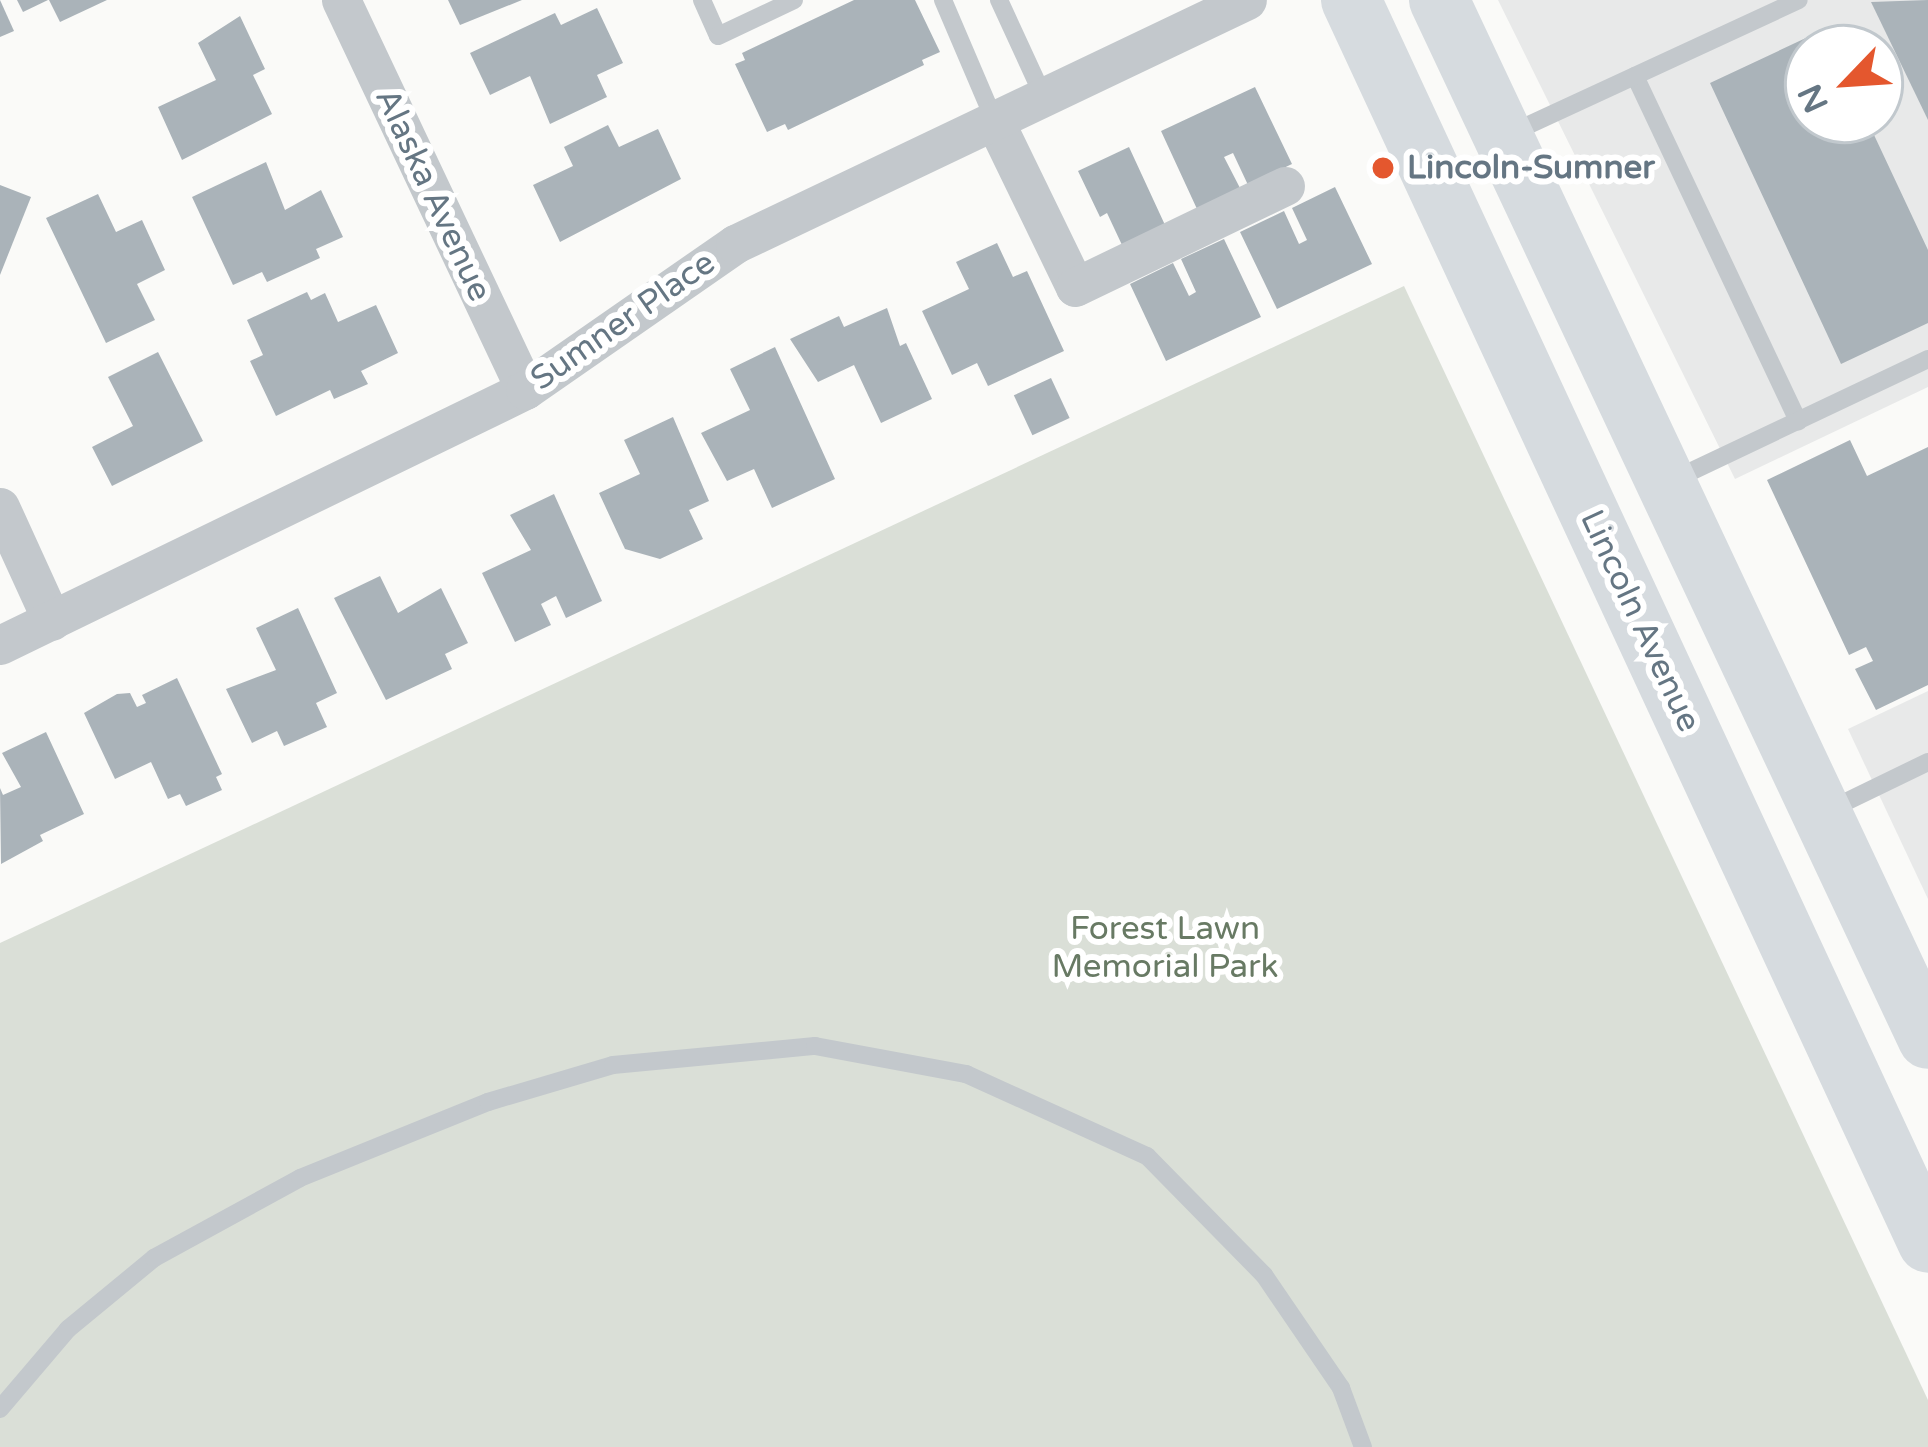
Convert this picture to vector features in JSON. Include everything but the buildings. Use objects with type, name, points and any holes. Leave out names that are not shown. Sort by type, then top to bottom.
[{"type":"main road","name":"Lincoln Avenue","points":[[1351,0],[1928,1243]]},
{"type":"main road","points":[[1438,0],[1928,1039]]},
{"type":"main road","points":[[1591,518],[1669,482]]},
{"type":"street","name":"Alaska Avenue","points":[[341,0],[525,390]]},
{"type":"street","name":"Sumner Place","points":[[0,645],[525,390],[735,244],[1247,0]]},
{"type":"street","points":[[995,122],[1075,287],[1285,186]]},
{"type":"street","points":[[0,507],[52,621]]},
{"type":"lane","points":[[701,0],[718,36],[794,0]]},
{"type":"lane","points":[[943,0],[995,122]]},
{"type":"lane","points":[[999,0],[1044,98]]},
{"type":"lane","points":[[1504,136],[1799,0]]},
{"type":"lane","points":[[1635,76],[1798,421]]},
{"type":"lane","points":[[1669,482],[1928,359]]},
{"type":"lane","points":[[1823,813],[1928,762]]},
{"type":"lane","points":[[0,1409],[68,1329],[154,1258],[300,1178],[488,1102],[614,1065],[815,1046],[967,1074],[1148,1156],[1264,1275],[1341,1388],[1363,1447]]},
{"type":"shaded area","points":[[1498,0],[1928,0],[1928,387],[1735,479]]},
{"type":"shaded area","points":[[1928,691],[1928,899],[1848,729]]},
{"type":"green space","name":"Forest Lawn Memorial Park","points":[[1404,286],[1928,1400],[1928,1447],[0,1447],[0,943]]},
{"type":"place","name":"Lincoln-Sumner","points":[[1383,168]]}]
